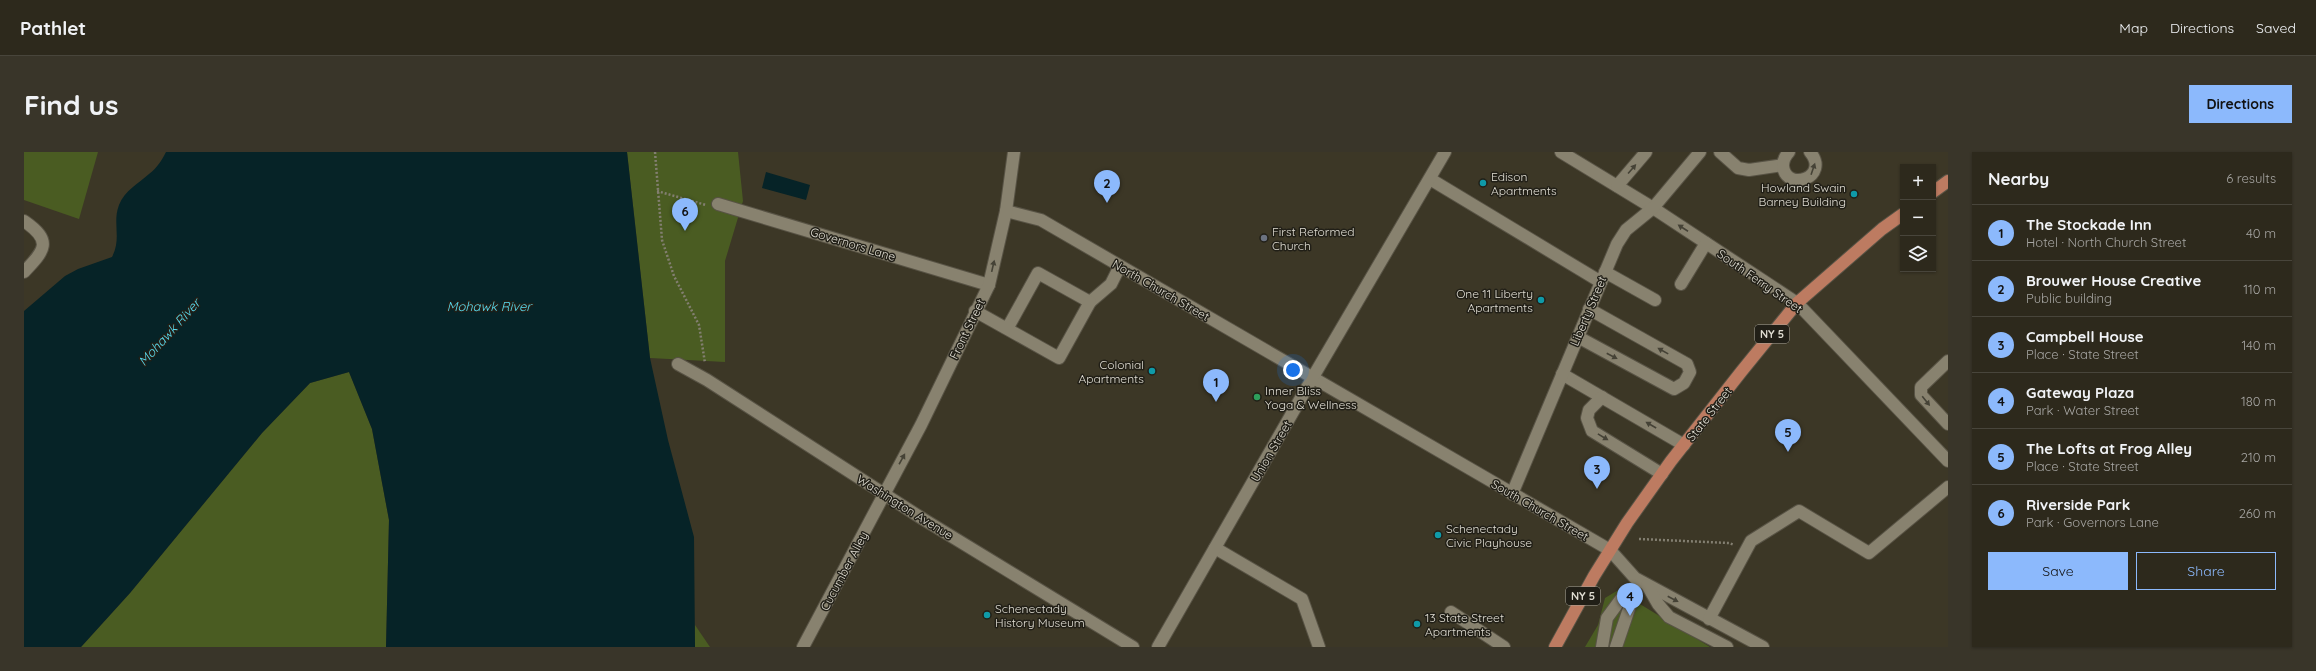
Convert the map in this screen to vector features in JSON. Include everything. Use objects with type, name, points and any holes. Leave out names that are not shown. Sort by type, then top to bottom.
[{"type":"main road","points":[[1936,190],[1948,181]]},
{"type":"main road","name":"State Street","points":[[1555,647],[1610,550],[1662,474],[1797,303],[1882,229],[1900,216]]},
{"type":"street","name":"Front Street","points":[[884,493],[921,425],[975,311],[989,285],[1006,211],[1014,152]]},
{"type":"street","name":"Union Street","points":[[1158,647],[1313,377],[1445,152]]},
{"type":"street","name":"South Ferry Street","points":[[1561,152],[1653,208],[1797,303],[1948,461]]},
{"type":"street","points":[[1617,186],[1646,152]]},
{"type":"street","name":"Liberty Street","points":[[1512,494],[1589,309],[1626,230],[1653,208],[1700,152]]},
{"type":"street","points":[[1720,152],[1738,168],[1749,170],[1783,165]]},
{"type":"street","points":[[1789,152],[1784,159],[1783,165],[1786,175],[1796,180],[1810,177],[1816,168],[1814,157],[1810,152]]},
{"type":"street","points":[[1430,179],[1603,277],[1655,300]]},
{"type":"street","name":"Governors Lane","points":[[718,204],[989,285]]},
{"type":"street","name":"North Church Street","points":[[1006,211],[1041,220],[1313,377]]},
{"type":"street","points":[[24,221],[38,231],[43,242],[42,253],[25,271]]},
{"type":"street","points":[[1681,284],[1706,243]]},
{"type":"street","points":[[975,311],[1059,358],[1090,302],[1110,284],[1120,266]]},
{"type":"street","points":[[1007,329],[1038,273],[1090,302]]},
{"type":"street","points":[[1578,337],[1674,389],[1684,382],[1690,372],[1687,364],[1589,309]]},
{"type":"street","points":[[1948,361],[1921,387],[1921,395],[1948,424]]},
{"type":"street","name":"Washington Avenue","points":[[678,364],[707,380],[884,493],[1133,647]]},
{"type":"street","points":[[1562,374],[1684,445]]},
{"type":"street","name":"South Church Street","points":[[1313,377],[1610,550],[1635,578],[1763,647]]},
{"type":"street","points":[[1602,397],[1589,410],[1587,418],[1592,431],[1662,474]]},
{"type":"street","points":[[1710,619],[1751,541],[1800,510],[1869,554],[1948,488]]},
{"type":"street","name":"Cucumber Alley","points":[[802,647],[837,586],[884,493]]},
{"type":"street","points":[[1215,548],[1302,599],[1319,647]]},
{"type":"street","points":[[1647,585],[1658,604],[1669,617],[1727,647]]},
{"type":"street","points":[[1602,647],[1608,618],[1626,592],[1632,600],[1616,647]]},
{"type":"street","points":[[1451,612],[1504,647]]},
{"type":"street","points":[[1731,647],[1746,638]]},
{"type":"path","points":[[655,152],[662,240],[674,276],[699,325],[707,380]]},
{"type":"path","points":[[657,191],[703,206],[718,204]]},
{"type":"path","points":[[1639,539],[1729,543],[1746,552]]},
{"type":"green space","points":[[24,152],[98,152],[79,219],[24,200]]},
{"type":"green space","points":[[627,152],[738,152],[743,201],[725,261],[725,362],[650,358]]},
{"type":"green space","points":[[349,372],[372,429],[389,520],[386,647],[81,647],[130,593],[262,433],[310,383]]},
{"type":"green space","points":[[1620,589],[1635,601],[1710,647],[1585,647],[1598,625],[1605,598]]},
{"type":"green space","points":[[695,625],[710,647],[695,647]]},
{"type":"water","name":"Mohawk River","points":[[166,152],[627,152],[650,358],[668,440],[694,537],[695,647],[386,647],[389,520],[372,429],[349,372],[310,383],[262,433],[130,593],[81,647],[24,647],[24,311],[65,276],[78,269],[112,257],[115,250],[117,237],[116,218],[119,205],[128,191],[154,169]]},
{"type":"water","points":[[766,172],[810,185],[806,200],[762,188]]},
{"type":"place","name":"Edison Apartments","points":[[1483,183]]},
{"type":"place","name":"Howland Swain Barney Building","points":[[1854,194]]},
{"type":"place","name":"Brouwer House Creative","points":[[1107,203]]},
{"type":"place","name":"Riverside Park","points":[[685,231]]},
{"type":"place","name":"First Reformed Church","points":[[1264,238]]},
{"type":"place","name":"One 11 Liberty Apartments","points":[[1541,300]]},
{"type":"place","name":"Colonial Apartments","points":[[1152,371]]},
{"type":"place","name":"Inner Bliss Yoga & Wellness","points":[[1257,397]]},
{"type":"place","name":"The Stockade Inn","points":[[1216,402]]},
{"type":"place","name":"The Lofts at Frog Alley","points":[[1788,452]]},
{"type":"place","name":"Campbell House","points":[[1597,489]]},
{"type":"place","name":"Schenectady Civic Playhouse","points":[[1438,535]]},
{"type":"place","name":"Schenectady History Museum","points":[[987,615]]},
{"type":"place","name":"Gateway Plaza","points":[[1630,616]]},
{"type":"place","name":"13 State Street Apartments","points":[[1417,624]]}]
